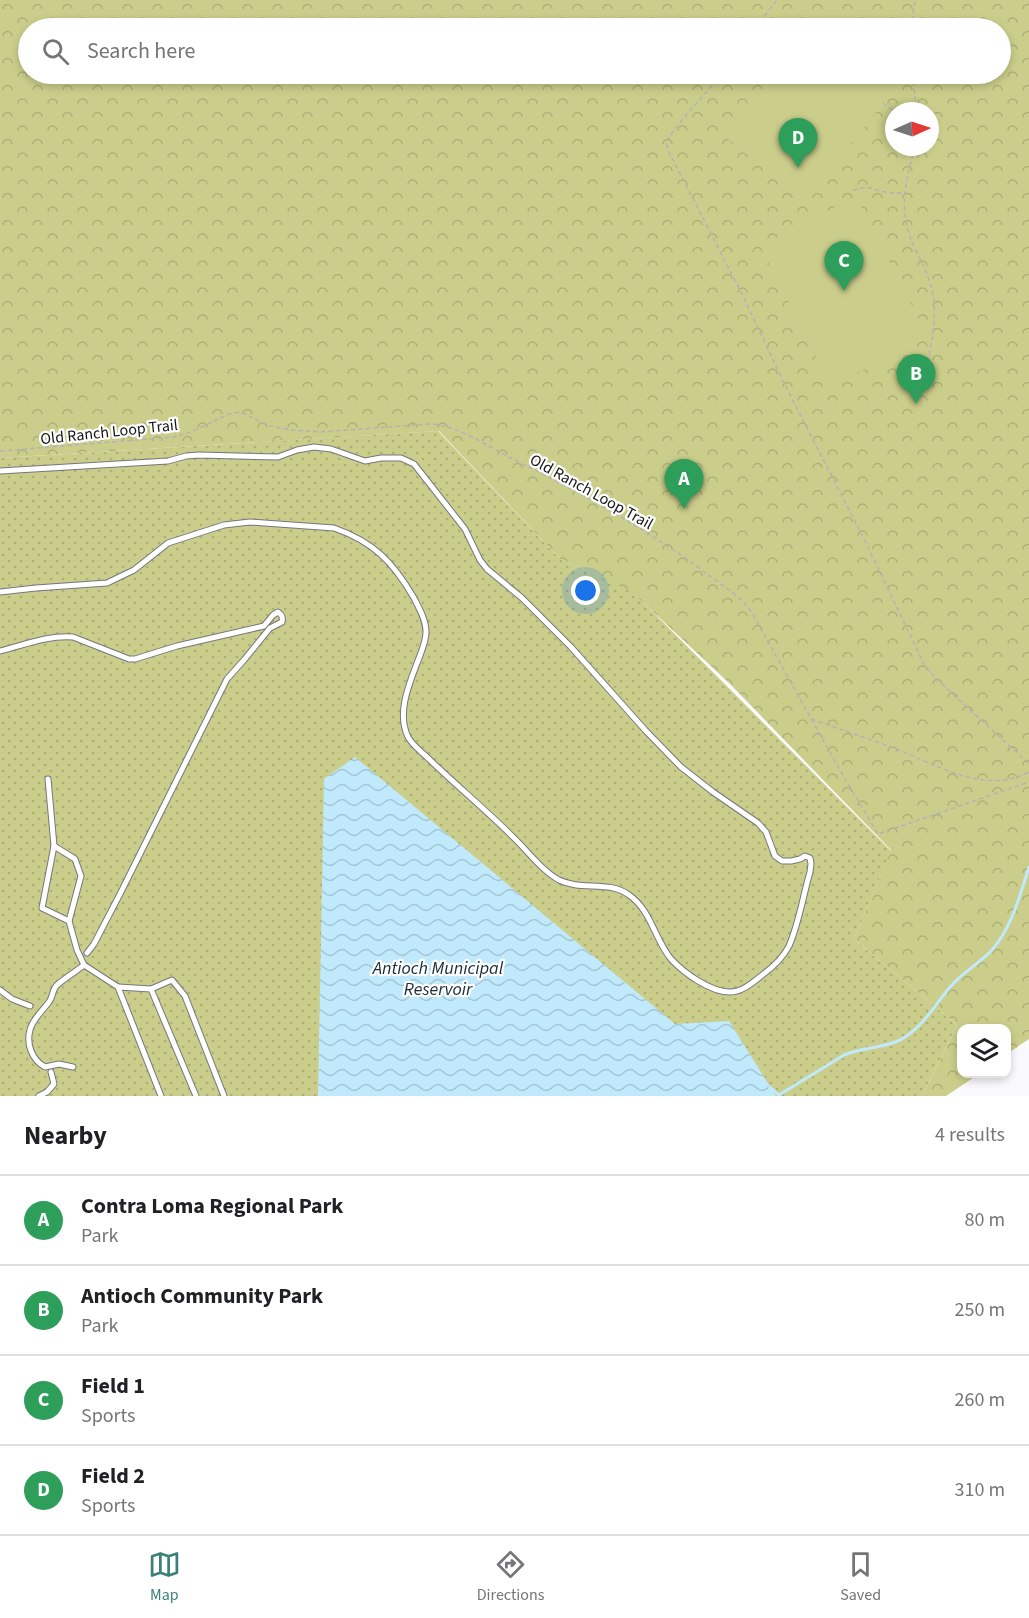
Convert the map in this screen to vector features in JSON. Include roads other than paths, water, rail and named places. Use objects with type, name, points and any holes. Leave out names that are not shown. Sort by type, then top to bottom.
[{"type":"lane","points":[[0,471],[168,461],[199,455],[278,457],[314,447],[331,449],[364,461],[401,458],[414,464],[465,529],[487,569],[522,598],[571,647],[681,767],[758,823],[766,832],[775,856],[782,861],[791,861],[805,856],[810,858],[810,872],[788,948],[768,971],[748,987],[729,992],[706,985],[670,959],[645,914],[629,894],[603,886],[570,885],[545,870],[513,836],[408,739],[404,716],[405,702],[424,644],[426,631],[424,618],[403,579],[391,563],[369,545],[344,532],[334,528],[250,522],[224,525],[168,543],[134,570],[107,583],[0,592]]},
{"type":"lane","points":[[0,651],[33,641],[64,636],[73,637],[129,659],[135,659],[177,646],[264,626],[273,615],[278,612],[282,615],[282,622],[270,628],[227,679],[121,892],[87,953]]},
{"type":"lane","points":[[48,779],[54,846],[42,908],[69,921]]},
{"type":"lane","points":[[54,846],[75,859],[81,876],[69,921],[84,965],[118,987],[151,988],[172,980],[184,996],[224,1096]]},
{"type":"lane","points":[[73,1067],[59,1064],[45,1067],[34,1059],[31,1052],[30,1030],[50,1001],[54,987],[84,965]]},
{"type":"lane","points":[[118,987],[161,1096]]},
{"type":"lane","points":[[151,988],[196,1096]]},
{"type":"lane","points":[[0,990],[12,999],[30,1006]]},
{"type":"lane","points":[[39,1096],[54,1084],[51,1072]]},
{"type":"water","name":"Antioch Municipal Reservoir","points":[[355,757],[675,1024],[729,1021],[776,1096],[318,1096],[324,779]]},
{"type":"waterway","points":[[770,1087],[779,1095],[844,1055],[899,1041],[912,1032],[956,981],[987,955],[999,941],[1015,910],[1029,867]]},
{"type":"place","name":"Field 2","points":[[798,168]]},
{"type":"place","name":"Field 1","points":[[844,291]]},
{"type":"place","name":"Antioch Community Park","points":[[916,404]]},
{"type":"place","name":"Contra Loma Regional Park","points":[[684,509]]}]
